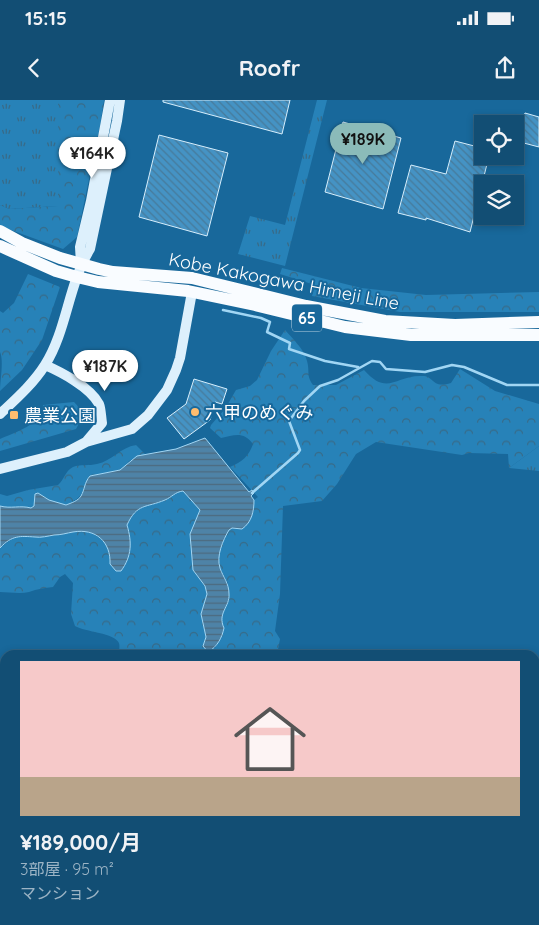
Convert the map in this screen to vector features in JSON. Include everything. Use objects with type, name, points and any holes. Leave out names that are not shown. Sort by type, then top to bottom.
[{"type":"main road","name":"Kobe Kakogawa Himeji Line","points":[[0,231],[22,243],[60,258],[113,272],[192,278],[306,306],[385,320],[455,325],[539,322]]},
{"type":"main road","name":"Kobe Kakogawa Himeji Line","points":[[0,246],[56,271],[98,282],[192,292],[255,304],[345,327],[411,335],[539,335]]},
{"type":"street","points":[[81,263],[80,247],[91,201],[110,100]]},
{"type":"street","points":[[0,414],[29,386],[45,365],[56,343],[81,263],[90,249],[120,100]]},
{"type":"street","points":[[0,469],[67,452],[86,442],[132,429],[154,408],[167,390],[180,358],[192,292]]},
{"type":"street","points":[[45,365],[61,372],[87,391],[99,404],[102,423],[115,434]]},
{"type":"street","points":[[86,442],[102,423]]},
{"type":"green space","points":[[0,100],[67,100],[58,206],[9,209],[0,205]]},
{"type":"green space","points":[[58,100],[104,100],[77,237],[63,249],[0,226],[0,205],[9,209],[58,206]]},
{"type":"green space","points":[[317,100],[327,100],[285,266],[238,254],[250,216],[285,225]]},
{"type":"green space","points":[[282,268],[361,288],[426,295],[539,292],[539,312],[400,312],[312,296],[315,285],[280,274]]},
{"type":"green space","points":[[28,274],[60,287],[42,340],[22,370],[0,391],[2,365],[0,352],[0,311],[3,313],[14,303]]},
{"type":"green space","points":[[285,330],[303,352],[313,385],[336,385],[364,370],[372,378],[386,384],[405,378],[422,376],[436,383],[445,384],[451,383],[460,369],[495,391],[539,404],[539,446],[509,468],[508,454],[469,453],[462,455],[376,442],[356,454],[337,484],[322,501],[283,506],[280,594],[275,631],[280,639],[278,650],[119,650],[119,643],[112,637],[75,626],[71,614],[73,583],[65,574],[60,577],[53,587],[26,593],[0,592],[0,548],[13,538],[89,531],[104,541],[110,553],[110,564],[112,567],[130,536],[127,525],[135,513],[143,507],[165,500],[183,491],[200,510],[191,534],[193,570],[205,587],[207,594],[201,614],[206,637],[203,646],[215,648],[222,636],[223,609],[228,603],[228,583],[220,568],[219,550],[229,530],[232,528],[236,529],[254,511],[254,500],[258,497],[230,467],[244,458],[253,444],[246,437],[238,435],[221,438],[210,428],[225,409],[236,390],[250,386],[257,380],[271,351]]},
{"type":"green space","points":[[74,402],[79,408],[81,415],[76,429],[0,451],[0,439],[20,431],[33,423],[42,412],[43,405]]},
{"type":"green space","points":[[136,445],[145,454],[129,461],[120,470],[90,476],[82,493],[73,502],[66,505],[49,500],[38,493],[35,494],[34,506],[30,508],[0,506],[0,494],[7,496],[58,485],[73,467],[94,465],[107,460],[126,448]]},
{"type":"green space","points":[[539,446],[539,471],[509,468]]},
{"type":"shaded area","points":[[205,438],[249,492],[252,490],[254,493],[251,496],[254,504],[250,520],[242,529],[232,528],[229,530],[221,548],[219,563],[228,587],[229,599],[222,618],[224,628],[222,635],[219,642],[211,650],[206,650],[203,646],[206,637],[201,614],[207,594],[205,586],[193,570],[190,534],[200,510],[183,491],[165,500],[143,507],[134,513],[127,525],[130,549],[121,571],[116,571],[110,564],[110,556],[105,543],[89,532],[81,531],[40,537],[16,537],[0,548],[0,506],[31,508],[34,506],[35,494],[38,493],[49,500],[66,505],[80,498],[90,476],[120,470],[137,456],[176,449]]},
{"type":"building","points":[[163,100],[290,100],[282,134],[163,102]]},
{"type":"building","points":[[525,113],[539,117],[539,147],[524,143]]},
{"type":"building","points":[[343,122],[401,138],[383,209],[325,192]]},
{"type":"building","points":[[159,135],[228,153],[207,236],[139,217]]},
{"type":"building","points":[[455,141],[474,146],[474,165],[487,165],[484,175],[474,175],[474,216],[470,232],[426,218],[426,220],[398,213],[411,165],[446,174]]},
{"type":"building","points":[[194,379],[227,389],[222,404],[215,402],[210,420],[184,439],[167,418],[186,404]]},
{"type":"waterway","points":[[223,310],[261,318],[270,322],[267,332],[290,343],[289,349],[325,361],[358,367]]},
{"type":"waterway","points":[[252,493],[300,450],[289,421],[304,401],[320,386],[338,380],[372,361],[380,362],[386,369],[425,372],[452,365],[464,367],[507,385],[539,385]]},
{"type":"place","name":"六甲のめぐみ","points":[[195,412]]},
{"type":"place","name":"農業公園","points":[[14,415]]}]
